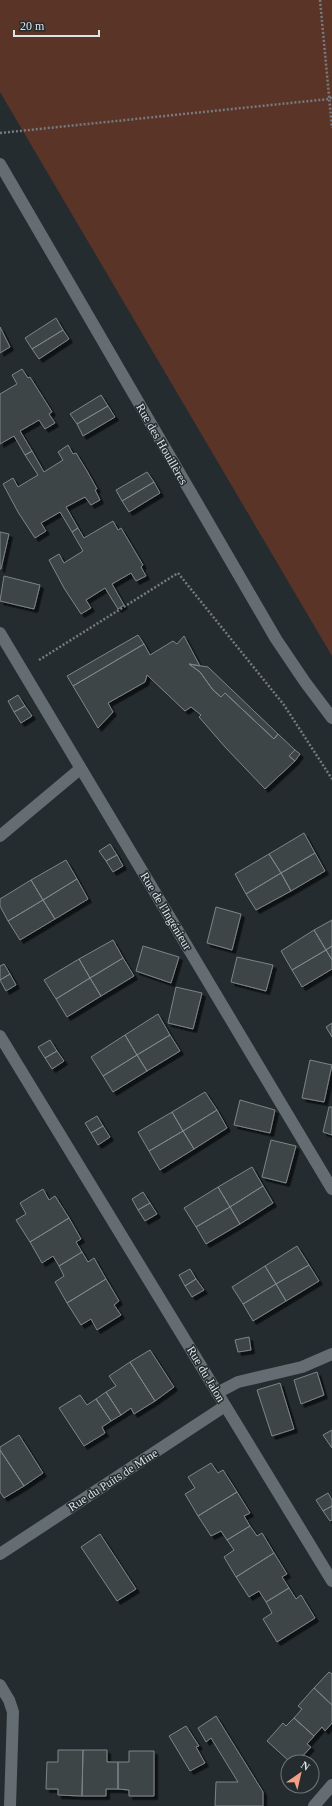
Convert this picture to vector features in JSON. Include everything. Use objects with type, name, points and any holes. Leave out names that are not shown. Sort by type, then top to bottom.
[{"type":"street","name":"Rue des Houillères","points":[[0,164],[276,639],[305,682],[332,718]]},
{"type":"street","name":"Rue de l'Ingénieur","points":[[0,633],[332,1189]]},
{"type":"street","points":[[0,836],[80,768]]},
{"type":"street","name":"Rue du Jalon","points":[[0,1036],[332,1581]]},
{"type":"street","points":[[217,1393],[238,1382],[302,1366],[332,1354]]},
{"type":"street","name":"Rue du Puits de Mine","points":[[0,1554],[225,1406]]},
{"type":"street","points":[[0,1685],[9,1700],[12,1712],[10,1806]]},
{"type":"street","points":[[314,1806],[332,1785]]},
{"type":"path","points":[[320,0],[331,98],[332,128]]},
{"type":"path","points":[[0,133],[331,98]]},
{"type":"path","points":[[22,670],[178,573],[284,705],[332,779]]},
{"type":"shaded area","points":[[0,0],[332,0],[332,656],[0,92]]},
{"type":"building","points":[[56,318],[63,330],[32,349],[25,338]]},
{"type":"building","points":[[0,327],[10,347],[0,353]]},
{"type":"building","points":[[63,330],[69,339],[39,359],[32,349]]},
{"type":"building","points":[[22,369],[28,378],[30,377],[52,412],[49,414],[55,423],[45,429],[39,420],[20,431],[32,451],[25,455],[14,436],[0,444],[0,394],[17,384],[12,375]]},
{"type":"building","points":[[101,395],[108,406],[77,424],[70,414]]},
{"type":"building","points":[[108,406],[115,417],[83,436],[77,424]]},
{"type":"building","points":[[68,445],[73,454],[76,453],[87,471],[97,489],[95,490],[100,500],[91,505],[85,497],[66,507],[78,528],[72,532],[60,512],[41,523],[46,531],[35,538],[18,512],[3,484],[13,478],[18,487],[38,475],[25,455],[32,451],[44,472],[63,460],[58,452]]},
{"type":"building","points":[[147,472],[154,482],[122,501],[116,490]]},
{"type":"building","points":[[154,482],[160,493],[129,512],[122,501]]},
{"type":"building","points":[[113,521],[118,530],[121,528],[143,565],[141,567],[146,576],[136,581],[131,573],[112,584],[124,605],[118,609],[105,588],[86,600],[91,608],[81,614],[64,588],[49,560],[59,554],[64,563],[83,551],[72,532],[78,528],[84,538]]},
{"type":"building","points":[[0,532],[9,534],[1,569],[0,569]]},
{"type":"building","points":[[4,576],[40,585],[34,609],[0,601]]},
{"type":"building","points":[[138,635],[144,644],[73,686],[67,676]]},
{"type":"building","points":[[184,636],[200,666],[189,664],[200,672],[213,690],[221,697],[225,693],[274,739],[278,734],[295,750],[289,756],[295,761],[265,789],[199,717],[201,715],[191,707],[185,711],[147,675],[145,682],[108,703],[113,712],[98,728],[73,686],[144,644],[150,655],[173,641],[177,644]]},
{"type":"building","points":[[189,664],[208,667],[278,734],[274,739],[225,693],[221,697],[213,690],[200,672]]},
{"type":"building","points":[[18,695],[25,706],[14,712],[8,701]]},
{"type":"building","points":[[25,706],[32,716],[21,723],[14,712]]},
{"type":"building","points":[[295,750],[300,754],[295,761],[289,756]]},
{"type":"building","points":[[304,833],[315,853],[281,873],[269,854]]},
{"type":"building","points":[[110,844],[117,855],[106,861],[99,851]]},
{"type":"building","points":[[315,853],[325,871],[291,891],[281,873]]},
{"type":"building","points":[[269,854],[281,873],[246,894],[235,874]]},
{"type":"building","points":[[117,855],[123,866],[113,872],[106,861]]},
{"type":"building","points":[[66,860],[77,879],[43,900],[31,880]]},
{"type":"building","points":[[281,873],[291,891],[256,910],[246,894]]},
{"type":"building","points":[[77,879],[88,899],[55,919],[43,900]]},
{"type":"building","points":[[31,880],[43,900],[8,921],[0,906],[0,899]]},
{"type":"building","points":[[43,900],[55,919],[20,940],[8,921]]},
{"type":"building","points":[[216,907],[241,914],[232,950],[207,943]]},
{"type":"building","points":[[332,920],[332,946],[326,950],[314,930]]},
{"type":"building","points":[[314,930],[326,950],[292,970],[281,951]]},
{"type":"building","points":[[113,940],[123,958],[90,978],[79,959]]},
{"type":"building","points":[[143,946],[179,957],[171,983],[136,971]]},
{"type":"building","points":[[332,946],[332,960],[326,950]]},
{"type":"building","points":[[326,950],[332,960],[332,969],[302,987],[292,970]]},
{"type":"building","points":[[237,957],[273,965],[266,991],[231,982]]},
{"type":"building","points":[[123,958],[134,976],[101,996],[90,978]]},
{"type":"building","points":[[79,959],[90,978],[56,999],[44,980]]},
{"type":"building","points":[[4,964],[10,974],[0,980],[0,966]]},
{"type":"building","points":[[10,974],[16,985],[6,991],[0,980]]},
{"type":"building","points":[[90,978],[101,996],[67,1017],[56,999]]},
{"type":"building","points":[[176,987],[202,993],[193,1029],[168,1023]]},
{"type":"building","points":[[158,1014],[170,1035],[137,1055],[125,1035]]},
{"type":"building","points":[[332,1023],[332,1037],[326,1027]]},
{"type":"building","points":[[125,1035],[137,1055],[103,1076],[91,1057]]},
{"type":"building","points":[[170,1035],[180,1051],[147,1071],[137,1055]]},
{"type":"building","points":[[50,1040],[57,1051],[45,1058],[38,1047]]},
{"type":"building","points":[[57,1051],[64,1061],[52,1069],[45,1058]]},
{"type":"building","points":[[137,1055],[147,1071],[113,1092],[103,1076]]},
{"type":"building","points":[[310,1060],[332,1065],[324,1102],[302,1098]]},
{"type":"building","points":[[205,1092],[217,1110],[183,1131],[172,1112]]},
{"type":"building","points":[[240,1100],[275,1110],[270,1133],[234,1125]]},
{"type":"building","points":[[329,1107],[332,1107],[332,1135],[323,1132]]},
{"type":"building","points":[[217,1110],[227,1128],[194,1149],[183,1131]]},
{"type":"building","points":[[172,1112],[183,1131],[149,1151],[138,1132]]},
{"type":"building","points":[[97,1116],[103,1126],[91,1133],[85,1123]]},
{"type":"building","points":[[103,1126],[110,1137],[98,1145],[91,1133]]},
{"type":"building","points":[[183,1131],[194,1149],[160,1170],[149,1151]]},
{"type":"building","points":[[271,1140],[296,1146],[286,1183],[262,1177]]},
{"type":"building","points":[[252,1167],[263,1186],[230,1207],[218,1187]]},
{"type":"building","points":[[263,1186],[273,1203],[240,1224],[230,1207]]},
{"type":"building","points":[[218,1187],[230,1207],[196,1227],[184,1208]]},
{"type":"building","points":[[43,1189],[49,1200],[55,1196],[69,1218],[30,1242],[16,1220],[26,1214],[20,1203]]},
{"type":"building","points":[[143,1192],[150,1203],[138,1210],[132,1199]]},
{"type":"building","points":[[150,1203],[157,1214],[145,1221],[138,1210]]},
{"type":"building","points":[[230,1207],[240,1224],[206,1244],[196,1227]]},
{"type":"building","points":[[69,1218],[81,1239],[76,1242],[82,1252],[59,1266],[53,1256],[42,1263],[30,1242]]},
{"type":"building","points":[[297,1246],[309,1265],[276,1284],[265,1266]]},
{"type":"building","points":[[82,1252],[88,1262],[94,1258],[106,1279],[67,1303],[55,1282],[64,1276],[59,1266]]},
{"type":"building","points":[[309,1265],[319,1281],[286,1301],[276,1284]]},
{"type":"building","points":[[265,1266],[276,1284],[243,1304],[232,1287]]},
{"type":"building","points":[[190,1269],[196,1279],[185,1286],[179,1275]]},
{"type":"building","points":[[106,1279],[119,1301],[114,1305],[121,1315],[97,1330],[91,1319],[81,1325],[67,1303]]},
{"type":"building","points":[[196,1279],[204,1290],[192,1297],[185,1286]]},
{"type":"building","points":[[276,1284],[286,1301],[253,1321],[243,1304]]},
{"type":"building","points":[[249,1337],[251,1350],[238,1352],[235,1340]]},
{"type":"building","points":[[150,1350],[174,1387],[155,1401],[130,1362]]},
{"type":"building","points":[[130,1362],[155,1401],[134,1414],[131,1408],[121,1415],[106,1392],[116,1386],[109,1376]]},
{"type":"building","points":[[317,1372],[324,1395],[301,1404],[294,1380]]},
{"type":"building","points":[[280,1383],[294,1429],[272,1436],[257,1390]]},
{"type":"building","points":[[106,1392],[121,1415],[111,1421],[96,1399]]},
{"type":"building","points":[[80,1395],[87,1405],[96,1399],[111,1421],[102,1427],[105,1433],[84,1446],[59,1408]]},
{"type":"building","points":[[332,1430],[332,1448],[323,1435]]},
{"type":"building","points":[[19,1435],[43,1473],[24,1486],[0,1450],[0,1447]]},
{"type":"building","points":[[0,1450],[24,1486],[4,1498],[0,1492]]},
{"type":"building","points":[[211,1463],[218,1473],[223,1470],[237,1492],[198,1516],[185,1494],[195,1488],[188,1477]]},
{"type":"building","points":[[237,1492],[250,1513],[244,1516],[250,1526],[227,1540],[221,1531],[211,1536],[198,1516]]},
{"type":"building","points":[[328,1493],[332,1500],[332,1506],[323,1511],[316,1500]]},
{"type":"building","points":[[332,1506],[332,1520],[330,1521],[323,1511]]},
{"type":"building","points":[[250,1526],[257,1536],[262,1533],[274,1553],[236,1577],[224,1557],[234,1550],[227,1540]]},
{"type":"building","points":[[100,1534],[136,1589],[117,1601],[81,1547]]},
{"type":"building","points":[[274,1553],[287,1574],[282,1577],[289,1588],[266,1602],[259,1591],[249,1597],[236,1577]]},
{"type":"building","points":[[289,1588],[296,1599],[301,1595],[315,1618],[277,1642],[263,1619],[272,1613],[266,1602]]},
{"type":"building","points":[[329,1672],[332,1674],[332,1705],[314,1688]]},
{"type":"building","points":[[314,1688],[332,1705],[332,1723],[325,1731],[322,1727],[314,1736],[294,1718],[302,1709],[298,1706]]},
{"type":"building","points":[[216,1716],[263,1792],[263,1806],[215,1806],[216,1782],[238,1782],[211,1738],[206,1742],[198,1728]]},
{"type":"building","points":[[294,1718],[314,1736],[307,1744],[311,1747],[304,1754],[281,1754],[267,1741],[283,1723],[286,1726]]},
{"type":"building","points":[[186,1726],[199,1746],[196,1747],[205,1763],[190,1771],[169,1736]]},
{"type":"building","points":[[58,1750],[83,1750],[82,1796],[58,1795],[58,1789],[46,1789],[47,1762],[58,1762]]},
{"type":"building","points":[[83,1750],[107,1750],[107,1762],[118,1762],[118,1789],[106,1789],[106,1796],[82,1796]]},
{"type":"building","points":[[129,1751],[154,1751],[154,1796],[129,1796],[129,1790],[118,1789],[118,1762],[129,1762]]}]
